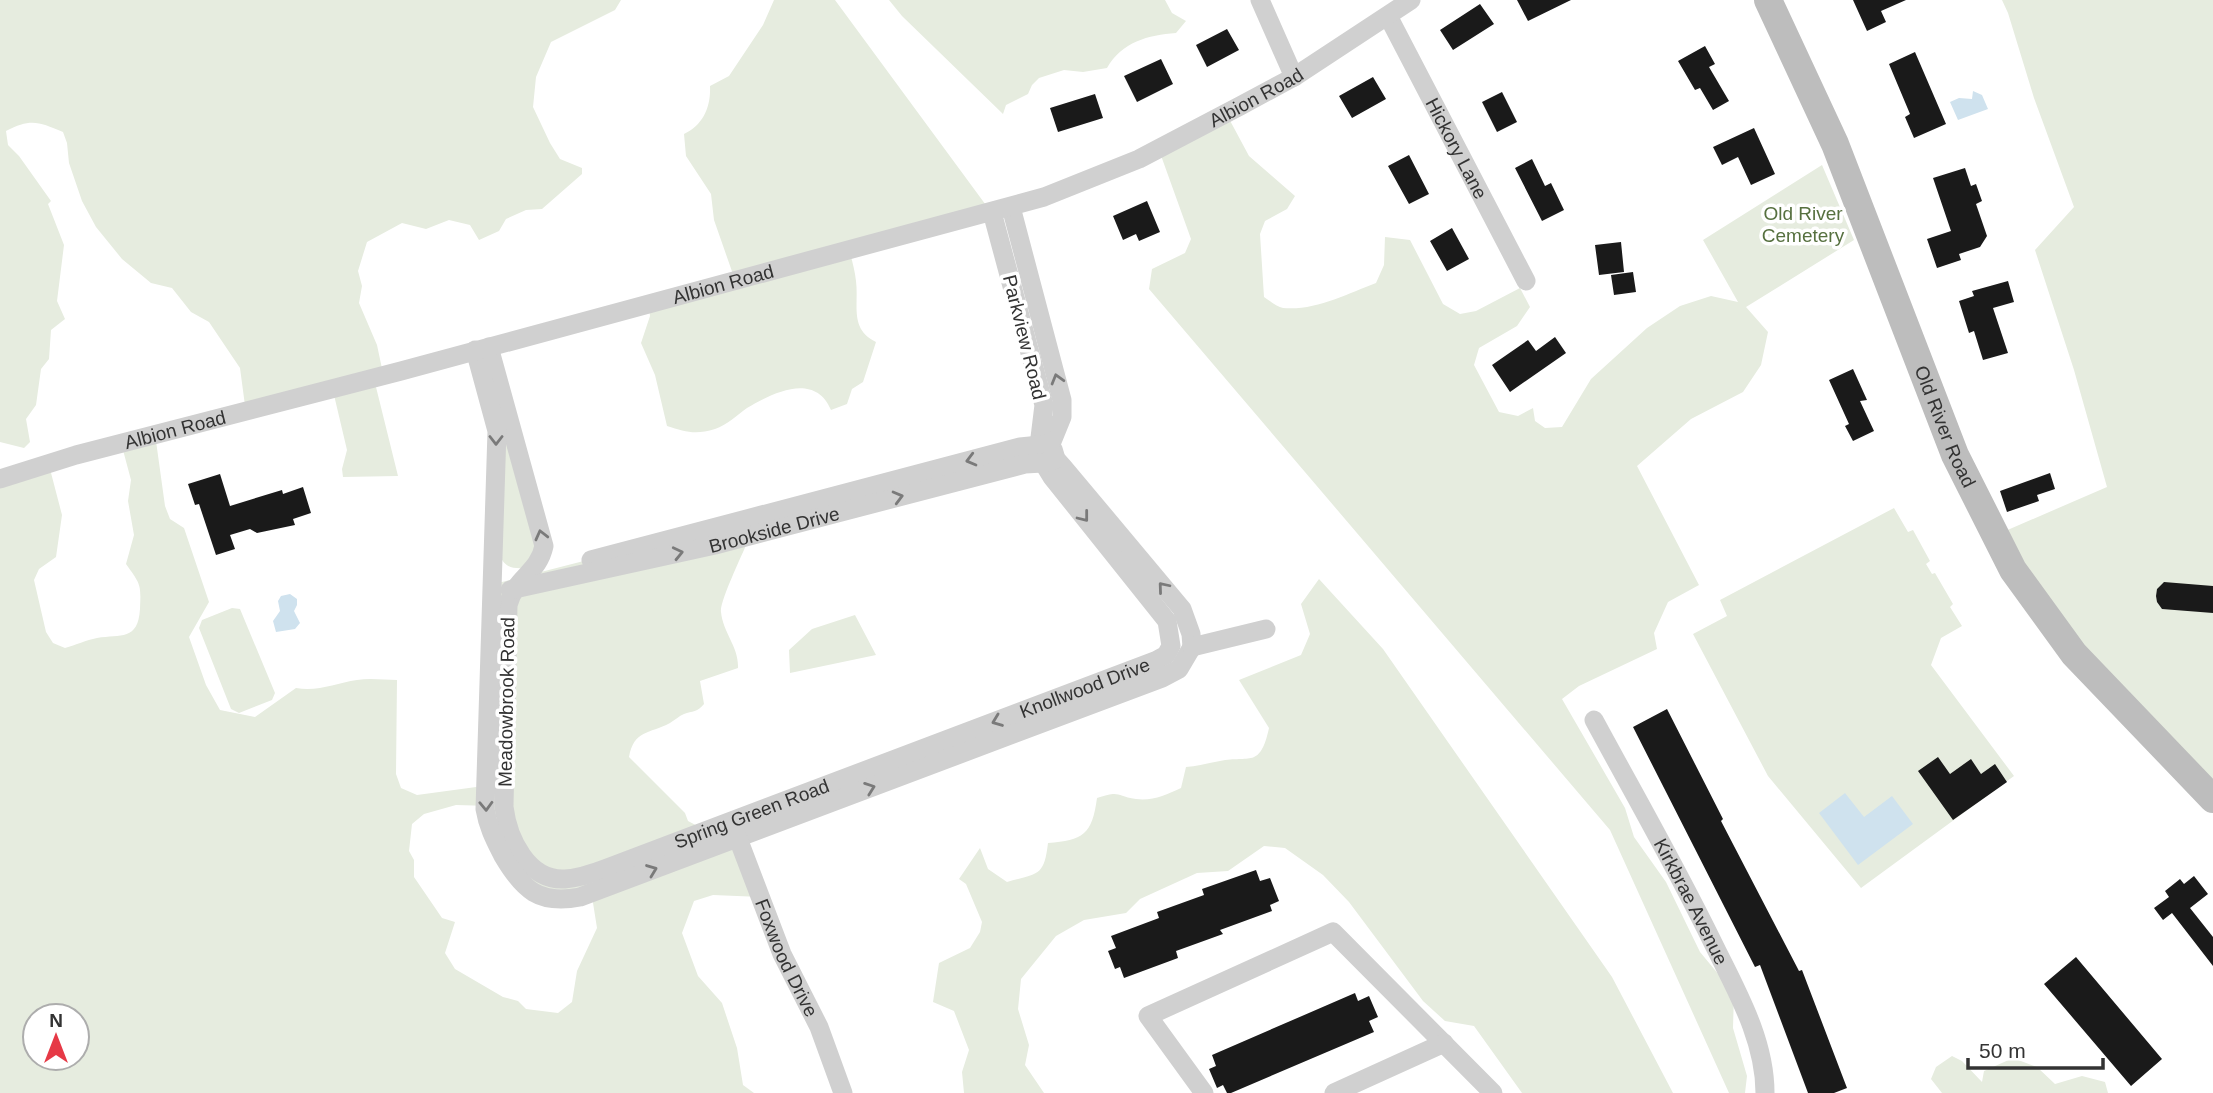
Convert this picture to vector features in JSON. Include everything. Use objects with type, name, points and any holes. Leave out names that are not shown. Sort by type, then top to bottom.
[{"type":"main road","name":"Old River Road","points":[[1768,0],[1835,144],[1955,454],[2013,570],[2074,654],[2213,799]]},
{"type":"street","points":[[1260,0],[1294,77]]},
{"type":"street","name":"Albion Road","points":[[0,479],[76,454],[1044,197],[1139,159],[1294,77],[1411,0]]},
{"type":"street","name":"Hickory Lane","points":[[1388,16],[1526,281]]},
{"type":"street","name":"Parkview Road","points":[[1002,209],[1062,400],[1062,417],[1047,453]]},
{"type":"street","name":"Meadowbrook Road","points":[[482,348],[544,546],[541,562],[512,590],[508,605],[504,807],[506,825],[514,844],[536,870],[547,877],[591,883]]},
{"type":"street","name":"Meadowbrook Road","points":[[482,348],[497,431],[485,803],[488,825],[514,874],[524,887],[536,895],[566,900],[591,883],[734,829]]},
{"type":"street","name":"Brookside Drive","points":[[491,582],[574,564],[1020,447],[1047,453]]},
{"type":"street","points":[[1047,453],[1182,609],[1191,634],[1192,647],[1266,629]]},
{"type":"street","name":"Brookside Drive","points":[[491,582],[512,590],[715,545],[1025,464],[1047,453]]},
{"type":"street","name":"Knollwood Drive","points":[[903,766],[1155,661],[1166,655],[1171,646],[1167,621],[1047,453]]},
{"type":"street","name":"Spring Green Road","points":[[734,829],[903,766],[1162,678],[1179,669],[1192,647]]},
{"type":"street","name":"Kirkbrae Avenue","points":[[1594,720],[1695,907],[1743,1004],[1765,1068],[1765,1093]]},
{"type":"street","name":"Foxwood Drive","points":[[734,829],[782,954],[819,1027],[843,1093]]},
{"type":"street","points":[[1204,1093],[1148,1016],[1333,932],[1493,1093]]},
{"type":"street","points":[[1334,1093],[1444,1044]]},
{"type":"green space","points":[[0,0],[621,0],[615,10],[551,42],[536,77],[533,107],[550,143],[560,159],[582,168],[582,174],[542,209],[526,210],[506,219],[499,231],[479,240],[470,225],[449,220],[426,229],[402,223],[367,242],[358,271],[362,286],[359,303],[377,345],[384,378],[375,383],[398,476],[343,477],[342,469],[347,450],[334,395],[246,413],[240,368],[209,322],[191,312],[172,288],[151,283],[122,259],[96,227],[82,201],[69,163],[63,132],[35,123],[22,124],[6,131],[8,145],[51,201],[48,204],[64,245],[57,301],[65,319],[51,330],[49,359],[41,369],[36,405],[26,419],[30,442],[24,448],[0,442]]},
{"type":"green space","points":[[774,0],[835,0],[991,212],[850,252],[856,281],[859,323],[868,337],[876,342],[863,382],[852,389],[847,404],[831,410],[824,398],[815,391],[793,389],[769,396],[715,429],[702,432],[685,431],[667,426],[655,375],[641,343],[650,316],[649,308],[735,280],[714,220],[711,194],[686,156],[684,134],[701,120],[709,101],[710,86],[729,76],[763,25]]},
{"type":"green space","points":[[889,0],[1165,0],[1172,13],[1186,21],[1176,33],[1146,38],[1128,46],[1107,68],[1083,72],[1064,70],[1039,78],[1028,94],[1006,105],[1003,114],[902,16]]},
{"type":"green space","points":[[2002,0],[2213,0],[2213,799],[2134,718],[1996,535],[2107,487],[2074,370],[2035,250],[2074,207]]},
{"type":"green space","name":"Old River Cemetery","points":[[1227,115],[1249,156],[1295,196],[1287,209],[1265,221],[1260,234],[1264,297],[1283,308],[1307,307],[1331,301],[1376,283],[1384,265],[1385,237],[1410,240],[1443,304],[1460,314],[1476,311],[1520,288],[1530,307],[1517,326],[1479,348],[1474,365],[1499,412],[1518,416],[1533,408],[1535,421],[1545,428],[1562,427],[1591,379],[1647,328],[1680,306],[1711,296],[1738,302],[1703,240],[1822,165],[1854,240],[1746,307],[1768,332],[1761,365],[1743,392],[1691,419],[1637,466],[1699,585],[1668,602],[1654,633],[1657,649],[1579,686],[1562,699],[1625,808],[1634,837],[1666,882],[1700,952],[1734,993],[1733,1028],[1747,1076],[1745,1093],[1729,1093],[1610,830],[1149,289],[1152,269],[1185,253],[1191,239],[1159,150]]},
{"type":"green space","points":[[503,395],[544,546],[527,568],[510,567],[499,554]]},
{"type":"green space","points":[[156,441],[165,506],[170,519],[184,528],[209,602],[189,637],[206,685],[220,710],[255,717],[296,688],[319,688],[362,679],[397,680],[396,774],[401,788],[417,795],[491,785],[494,584],[844,494],[750,536],[721,606],[722,620],[736,653],[738,668],[700,681],[704,704],[702,707],[639,737],[631,748],[629,757],[685,813],[688,821],[705,830],[736,823],[761,897],[713,895],[694,901],[682,933],[698,976],[722,1003],[737,1048],[743,1085],[754,1093],[0,1093],[0,483],[50,469],[62,515],[56,557],[39,569],[34,580],[46,632],[53,643],[65,648],[93,639],[127,634],[139,619],[139,585],[126,564],[134,535],[128,501],[131,480],[123,450]],"holes":[[[456,805],[491,806],[536,887],[568,891],[590,884],[597,928],[577,971],[572,1002],[558,1013],[526,1009],[518,1001],[503,997],[455,969],[445,953],[455,922],[442,918],[414,877],[414,860],[409,851],[412,824],[424,814]]]},
{"type":"green space","points":[[1894,508],[1908,532],[1913,530],[1930,561],[1926,564],[1932,574],[1935,573],[1953,604],[1950,607],[1962,626],[1941,638],[1931,665],[2014,776],[1861,888],[1768,776],[1693,634],[1727,616],[1720,600]]},
{"type":"green space","points":[[1319,579],[1383,649],[1612,977],[1673,1093],[1522,1093],[1474,1026],[1445,1021],[1423,1001],[1349,902],[1323,875],[1285,848],[1264,846],[1228,871],[1197,873],[1140,899],[1126,913],[1084,920],[1056,936],[1021,979],[1018,1009],[1029,1045],[1025,1065],[1044,1093],[964,1093],[962,1072],[969,1050],[954,1011],[933,1002],[939,963],[970,948],[980,932],[982,922],[966,884],[959,879],[980,848],[988,869],[1007,882],[1033,875],[1044,862],[1048,843],[1070,840],[1089,828],[1097,798],[1114,794],[1136,799],[1159,797],[1181,788],[1186,767],[1252,758],[1257,755],[1266,741],[1269,728],[1239,680],[1301,655],[1310,634],[1301,604]]},
{"type":"green space","points":[[232,608],[240,609],[275,693],[272,700],[239,713],[231,709],[199,628],[202,620]]},
{"type":"green space","points":[[855,615],[876,655],[790,673],[789,650],[812,629]]},
{"type":"green space","points":[[1952,1056],[1962,1061],[1982,1082],[1984,1071],[2013,1058],[2037,1067],[2055,1084],[2082,1076],[2105,1082],[2108,1093],[1942,1093],[1931,1079],[1936,1067]]},
{"type":"water","points":[[1973,91],[1982,95],[1988,109],[1958,120],[1950,102],[1959,98],[1972,99]]},
{"type":"water","points":[[290,594],[297,599],[294,611],[300,623],[295,629],[276,632],[273,621],[280,611],[278,601],[281,596]]},
{"type":"water","points":[[1845,793],[1864,817],[1892,796],[1913,824],[1858,865],[1819,813]]},
{"type":"building","points":[[1517,0],[1571,0],[1528,21]]},
{"type":"building","points":[[1853,0],[1906,0],[1881,11],[1886,22],[1867,31]]},
{"type":"building","points":[[1480,4],[1494,24],[1453,50],[1440,30]]},
{"type":"building","points":[[1227,29],[1239,50],[1207,67],[1196,45]]},
{"type":"building","points":[[1705,46],[1715,64],[1709,67],[1729,101],[1713,110],[1700,88],[1695,90],[1678,61]]},
{"type":"building","points":[[1915,52],[1946,124],[1914,138],[1905,117],[1910,114],[1889,64]]},
{"type":"building","points":[[1161,59],[1173,84],[1137,102],[1124,76]]},
{"type":"building","points":[[1373,77],[1386,99],[1352,118],[1339,96]]},
{"type":"building","points":[[1502,92],[1517,122],[1497,132],[1482,102]]},
{"type":"building","points":[[1095,94],[1103,118],[1058,132],[1050,108]]},
{"type":"building","points":[[1754,128],[1775,174],[1751,185],[1738,157],[1722,165],[1713,147]]},
{"type":"building","points":[[1409,155],[1429,194],[1409,204],[1388,166]]},
{"type":"building","points":[[1532,159],[1545,186],[1551,183],[1564,210],[1542,221],[1515,168]]},
{"type":"building","points":[[1965,168],[1971,186],[1976,184],[1982,201],[1976,204],[1987,236],[1980,247],[1959,254],[1961,260],[1937,268],[1927,239],[1951,231],[1933,178]]},
{"type":"building","points":[[1147,201],[1160,232],[1139,241],[1136,234],[1123,240],[1113,216]]},
{"type":"building","points":[[1452,228],[1469,259],[1447,271],[1430,241]]},
{"type":"building","points":[[1621,242],[1624,272],[1599,275],[1595,245]]},
{"type":"building","points":[[1633,272],[1636,292],[1614,295],[1611,275]]},
{"type":"building","points":[[2008,281],[2014,302],[1993,308],[2008,353],[1983,360],[1974,331],[1969,333],[1959,301],[1974,296],[1972,291]]},
{"type":"building","points":[[1555,337],[1566,353],[1510,392],[1492,365],[1528,340],[1536,351]]},
{"type":"building","points":[[1853,369],[1867,400],[1860,401],[1874,431],[1853,441],[1845,426],[1849,424],[1829,380]]},
{"type":"building","points":[[2050,473],[2055,489],[2037,495],[2039,501],[2007,512],[2000,491]]},
{"type":"building","points":[[220,474],[230,506],[282,490],[283,494],[303,487],[311,513],[293,519],[295,525],[257,533],[250,529],[230,535],[235,549],[216,555],[199,504],[195,505],[188,484]]},
{"type":"building","points":[[2164,582],[2213,586],[2213,613],[2162,609],[2156,596],[2157,589]]},
{"type":"building","points":[[1667,709],[1723,819],[1721,821],[1799,971],[1802,970],[1847,1088],[1834,1093],[1808,1093],[1760,965],[1755,967],[1633,727]]},
{"type":"building","points":[[1938,757],[1950,774],[1971,759],[1981,774],[1995,764],[2007,782],[1953,820],[1918,771]]},
{"type":"building","points":[[1256,870],[1260,881],[1270,878],[1279,901],[1270,905],[1272,911],[1220,930],[1223,934],[1176,951],[1178,958],[1124,978],[1120,967],[1115,969],[1108,951],[1116,948],[1111,936],[1159,918],[1157,912],[1204,895],[1202,889]]},
{"type":"building","points":[[2194,876],[2208,894],[2190,908],[2213,937],[2213,966],[2172,913],[2163,920],[2154,908],[2169,897],[2165,891],[2180,879],[2184,884]]},
{"type":"building","points":[[2076,957],[2162,1059],[2131,1086],[2044,984]]},
{"type":"building","points":[[1355,993],[1358,1001],[1369,996],[1378,1017],[1369,1021],[1374,1032],[1231,1093],[1227,1093],[1223,1085],[1217,1088],[1209,1069],[1216,1066],[1212,1055]]}]
